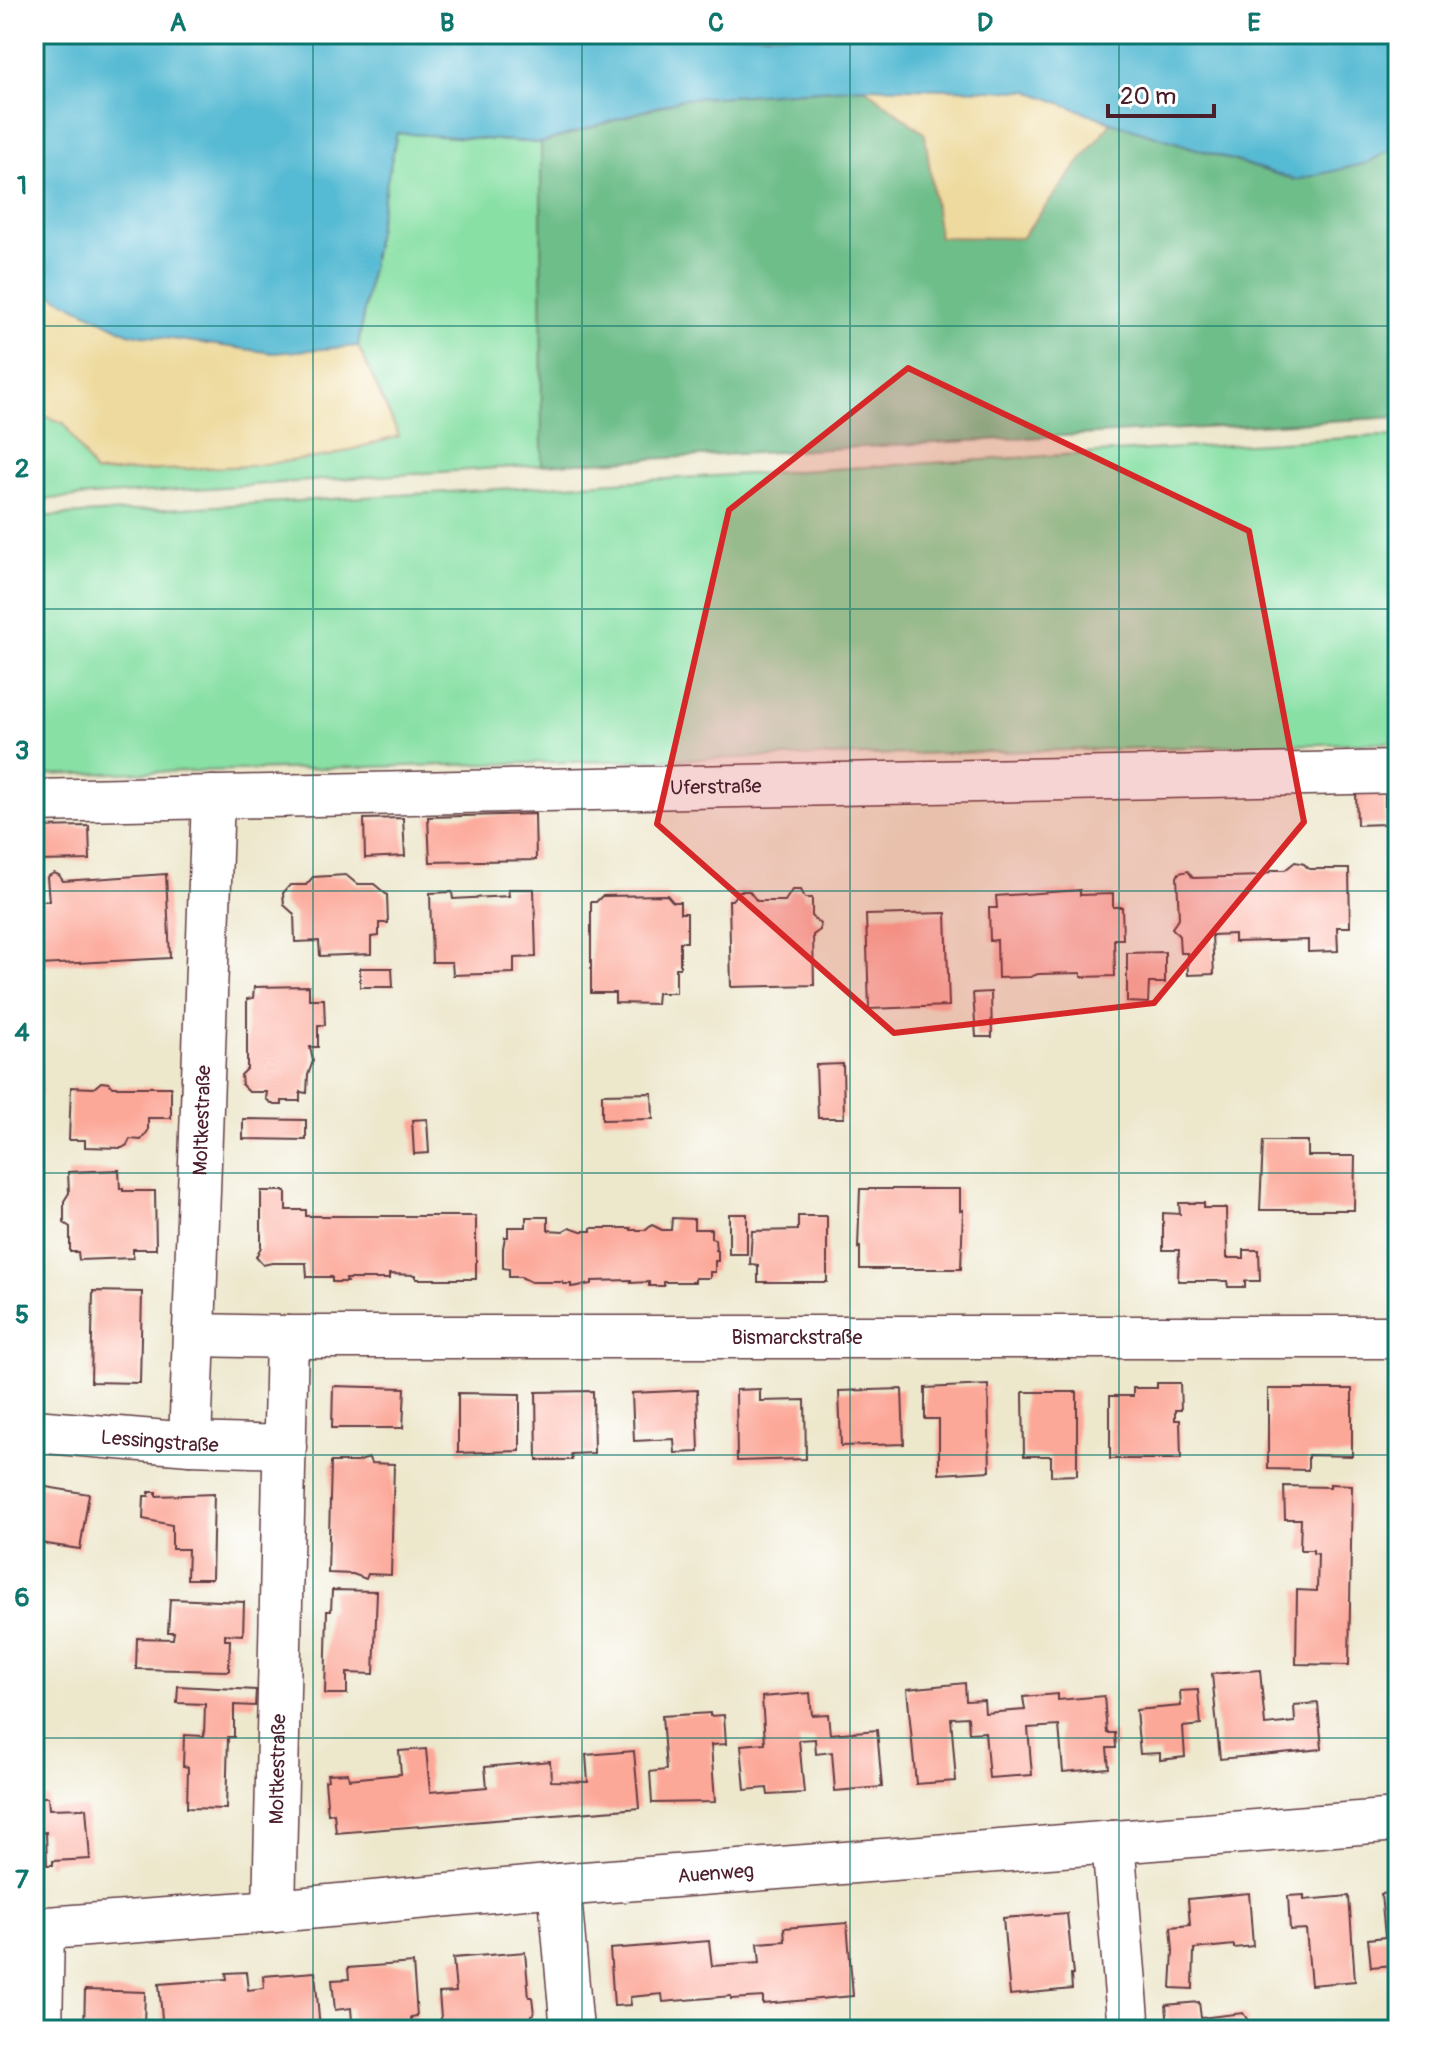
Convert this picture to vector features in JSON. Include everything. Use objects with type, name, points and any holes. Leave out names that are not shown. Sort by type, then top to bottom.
[{"type":"street","name":"Uferstraße","points":[[34,801],[1398,772]]},
{"type":"street","name":"Moltkestraße","points":[[190,1444],[213,797]]},
{"type":"street","name":"Bismarckstraße","points":[[195,1335],[1398,1337]]},
{"type":"street","name":"Moltkestraße","points":[[274,1911],[287,1337]]},
{"type":"street","name":"Lessingstraße","points":[[34,1431],[190,1444],[285,1447]]},
{"type":"street","name":"Auenweg","points":[[38,1929],[1398,1820]]},
{"type":"street","points":[[1113,1842],[1129,2030]]},
{"type":"street","points":[[559,1885],[572,2030]]},
{"type":"street","points":[[38,1929],[41,2030]]},
{"type":"highlighted area","points":[[908,368],[1249,531],[1304,822],[1154,1003],[894,1033],[657,824],[729,510]]},
{"type":"green space","points":[[864,87],[925,134],[939,237],[1021,238],[1111,122],[1295,180],[1367,163],[1398,145],[1398,417],[542,465],[541,143],[682,99]]},
{"type":"green space","points":[[397,133],[541,143],[542,465],[34,500],[34,412],[64,423],[95,473],[248,466],[329,456],[399,436],[358,346]]},
{"type":"green space","points":[[1398,437],[1398,742],[34,775],[34,517]]},
{"type":"sand","points":[[459,46],[1116,90],[1111,122],[1021,238],[939,237],[925,134],[864,87],[682,99],[541,143],[446,136]]},
{"type":"sand","points":[[379,219],[358,346],[399,436],[329,456],[248,466],[95,473],[64,423],[34,412],[34,251]]},
{"type":"water","points":[[34,34],[1398,34],[1398,145],[1367,163],[1296,180],[1111,122],[1029,91],[864,87],[682,99],[541,143],[397,133],[358,346],[274,353],[128,333],[34,286]]},
{"type":"building","points":[[1356,793],[1385,793],[1385,824],[1357,825]]},
{"type":"building","points":[[535,814],[536,860],[430,862],[428,817]]},
{"type":"building","points":[[403,818],[405,856],[365,858],[364,819]]},
{"type":"building","points":[[89,826],[90,860],[34,861],[34,827]]},
{"type":"building","points":[[1295,862],[1309,869],[1349,869],[1350,927],[1337,927],[1338,951],[1308,952],[1308,940],[1234,942],[1234,934],[1212,935],[1214,974],[1188,975],[1187,953],[1180,953],[1179,936],[1172,928],[1179,918],[1179,873],[1188,871],[1193,878],[1262,876],[1273,870],[1285,870]]},
{"type":"building","points":[[54,873],[63,881],[166,874],[170,958],[40,965],[39,959],[34,959],[34,901],[49,901],[47,877]]},
{"type":"building","points":[[346,875],[357,884],[374,884],[387,895],[388,923],[379,923],[379,936],[371,937],[371,954],[320,956],[319,941],[295,942],[294,914],[284,905],[283,893],[290,885],[306,885],[313,877]]},
{"type":"building","points":[[508,889],[534,889],[536,957],[514,958],[514,973],[453,975],[452,962],[432,962],[430,893],[452,892],[453,899],[509,896]]},
{"type":"building","points":[[792,890],[801,890],[805,898],[812,898],[812,917],[820,924],[820,930],[813,935],[814,985],[731,987],[729,900],[739,891],[749,891],[757,901],[785,901]]},
{"type":"building","points":[[1080,890],[1080,895],[1113,894],[1113,907],[1122,907],[1123,939],[1114,939],[1115,976],[1081,977],[1081,973],[998,978],[997,940],[990,941],[989,908],[997,908],[996,896]]},
{"type":"building","points":[[667,895],[673,902],[680,902],[680,913],[687,913],[687,942],[680,942],[676,993],[657,993],[656,1004],[615,1003],[615,993],[591,993],[591,902],[602,896]]},
{"type":"building","points":[[946,913],[949,1006],[869,1009],[866,915]]},
{"type":"building","points":[[1165,952],[1165,983],[1149,983],[1148,1003],[1127,1002],[1127,953]]},
{"type":"building","points":[[360,968],[392,968],[393,987],[360,987]]},
{"type":"building","points":[[309,986],[309,999],[324,999],[325,1025],[318,1025],[318,1047],[310,1047],[313,1061],[307,1093],[300,1092],[300,1101],[282,1101],[282,1105],[274,1105],[266,1099],[267,1092],[249,1092],[242,1085],[241,1075],[247,1069],[247,999],[253,998],[254,987]]},
{"type":"building","points":[[991,992],[992,1037],[976,1037],[973,993]]},
{"type":"building","points":[[34,1057],[42,1058],[41,1097],[34,1097]]},
{"type":"building","points":[[843,1064],[844,1118],[818,1118],[816,1065]]},
{"type":"building","points":[[101,1082],[113,1087],[171,1087],[171,1118],[148,1118],[148,1131],[141,1140],[130,1139],[122,1148],[85,1147],[85,1140],[69,1140],[71,1087],[94,1088]]},
{"type":"building","points":[[652,1093],[653,1119],[602,1120],[602,1094]]},
{"type":"building","points":[[243,1119],[306,1120],[306,1140],[243,1139]]},
{"type":"building","points":[[427,1119],[429,1153],[414,1154],[412,1120]]},
{"type":"building","points":[[1263,1141],[1308,1141],[1308,1156],[1355,1156],[1354,1210],[1260,1210]]},
{"type":"building","points":[[119,1170],[120,1189],[123,1188],[123,1191],[155,1191],[156,1249],[133,1249],[133,1258],[79,1260],[78,1252],[70,1252],[70,1227],[64,1223],[64,1201],[69,1193],[68,1172]]},
{"type":"building","points":[[860,1189],[960,1189],[960,1211],[963,1210],[961,1269],[860,1269]]},
{"type":"building","points":[[261,1191],[286,1191],[286,1210],[306,1210],[306,1216],[476,1216],[476,1279],[416,1279],[416,1275],[389,1274],[389,1279],[332,1282],[332,1277],[307,1277],[306,1263],[263,1265],[256,1257],[261,1247]]},
{"type":"building","points":[[1179,1203],[1204,1203],[1204,1208],[1226,1208],[1227,1258],[1244,1258],[1244,1250],[1259,1250],[1260,1281],[1245,1281],[1245,1287],[1228,1287],[1227,1281],[1178,1281],[1179,1250],[1163,1250],[1163,1213],[1180,1214]]},
{"type":"building","points":[[729,1214],[747,1214],[747,1254],[729,1254]]},
{"type":"building","points":[[798,1216],[827,1216],[827,1282],[758,1282],[758,1265],[750,1264],[752,1231],[798,1230]]},
{"type":"building","points":[[526,1217],[548,1217],[548,1230],[563,1231],[570,1227],[581,1231],[591,1231],[591,1228],[646,1230],[652,1225],[671,1230],[672,1218],[694,1219],[694,1229],[711,1229],[718,1261],[715,1261],[715,1272],[710,1272],[710,1278],[695,1278],[695,1282],[664,1282],[664,1286],[649,1286],[649,1282],[631,1283],[631,1280],[592,1281],[592,1284],[571,1287],[571,1284],[563,1282],[531,1282],[521,1277],[509,1277],[509,1269],[503,1268],[505,1237],[508,1237],[508,1227],[526,1227]]},
{"type":"building","points":[[93,1291],[142,1292],[140,1383],[91,1382]]},
{"type":"building","points":[[1157,1383],[1180,1383],[1181,1410],[1175,1410],[1175,1420],[1180,1420],[1181,1459],[1110,1459],[1110,1396],[1133,1396],[1133,1388],[1157,1388]]},
{"type":"building","points":[[988,1385],[990,1471],[939,1474],[939,1419],[925,1419],[925,1388]]},
{"type":"building","points":[[333,1386],[405,1388],[403,1428],[332,1428]]},
{"type":"building","points":[[760,1389],[760,1401],[805,1400],[806,1459],[737,1461],[736,1390]]},
{"type":"building","points":[[902,1389],[904,1444],[841,1446],[839,1391]]},
{"type":"building","points":[[1268,1389],[1352,1389],[1352,1456],[1308,1455],[1308,1470],[1268,1469]]},
{"type":"building","points":[[697,1390],[699,1452],[675,1453],[674,1439],[634,1441],[632,1393]]},
{"type":"building","points":[[593,1391],[594,1453],[571,1454],[572,1460],[537,1460],[536,1392]]},
{"type":"building","points":[[1023,1392],[1077,1392],[1077,1475],[1051,1476],[1051,1456],[1024,1456]]},
{"type":"building","points":[[458,1393],[520,1394],[520,1451],[458,1453]]},
{"type":"building","points":[[369,1458],[371,1463],[394,1464],[391,1575],[368,1574],[366,1579],[353,1574],[328,1573],[331,1462],[357,1462]]},
{"type":"building","points":[[34,1480],[41,1481],[40,1486],[89,1494],[80,1549],[39,1543],[38,1551],[34,1551]]},
{"type":"building","points":[[1330,1484],[1352,1485],[1349,1665],[1296,1664],[1297,1590],[1317,1591],[1318,1554],[1313,1550],[1300,1550],[1301,1519],[1285,1519],[1284,1486],[1330,1487]]},
{"type":"building","points":[[149,1492],[156,1492],[156,1496],[214,1494],[212,1579],[187,1579],[188,1549],[172,1549],[172,1525],[143,1519],[144,1496],[149,1496]]},
{"type":"building","points":[[332,1590],[377,1591],[374,1674],[347,1673],[347,1694],[325,1694],[327,1611],[331,1611]]},
{"type":"building","points":[[170,1599],[244,1602],[243,1635],[225,1634],[225,1640],[230,1640],[229,1671],[136,1669],[137,1638],[173,1639],[174,1632],[168,1632]]},
{"type":"building","points":[[1260,1670],[1265,1725],[1295,1722],[1294,1705],[1318,1703],[1322,1749],[1220,1759],[1212,1674]]},
{"type":"building","points":[[965,1683],[966,1701],[984,1700],[985,1713],[1025,1710],[1023,1697],[1058,1694],[1058,1700],[1104,1696],[1107,1733],[1115,1733],[1116,1748],[1107,1748],[1109,1768],[1063,1772],[1059,1726],[1028,1728],[1032,1775],[989,1778],[985,1732],[969,1733],[968,1717],[951,1718],[956,1781],[916,1784],[907,1689]]},
{"type":"building","points":[[178,1686],[256,1690],[255,1706],[234,1705],[234,1737],[228,1737],[226,1809],[187,1808],[188,1767],[183,1766],[184,1735],[204,1736],[205,1704],[177,1703]]},
{"type":"building","points":[[1198,1690],[1201,1725],[1183,1727],[1185,1757],[1160,1760],[1160,1753],[1140,1754],[1136,1710],[1181,1706],[1180,1691]]},
{"type":"building","points":[[810,1693],[812,1715],[828,1714],[830,1734],[877,1730],[882,1787],[835,1791],[832,1752],[816,1754],[815,1739],[799,1740],[804,1793],[768,1795],[767,1788],[745,1790],[741,1745],[765,1743],[762,1697]]},
{"type":"building","points":[[710,1713],[710,1716],[724,1715],[726,1744],[711,1745],[715,1802],[652,1803],[650,1772],[666,1770],[662,1716]]},
{"type":"building","points":[[426,1749],[430,1792],[487,1787],[485,1767],[550,1761],[551,1781],[588,1782],[586,1755],[634,1751],[639,1808],[336,1833],[334,1813],[328,1814],[327,1774],[348,1773],[349,1779],[401,1774],[399,1751]]},
{"type":"building","points":[[34,1797],[48,1797],[49,1809],[86,1808],[90,1859],[53,1861],[53,1865],[47,1865],[46,1832],[34,1833]]},
{"type":"building","points":[[1398,1892],[1398,1947],[1393,1948],[1394,1965],[1371,1967],[1368,1939],[1385,1937],[1381,1894]]},
{"type":"building","points":[[1249,1893],[1253,1946],[1194,1949],[1193,1989],[1171,1988],[1171,1927],[1190,1925],[1188,1899]]},
{"type":"building","points":[[1304,1895],[1304,1900],[1349,1896],[1355,1981],[1311,1985],[1306,1929],[1290,1930],[1288,1896]]},
{"type":"building","points":[[1067,1913],[1072,1989],[1010,1995],[1003,1918]]},
{"type":"building","points":[[847,1923],[853,1996],[763,2004],[763,1997],[731,1999],[731,1996],[663,2002],[662,1994],[630,1997],[631,2005],[614,2006],[610,1949],[709,1941],[712,1966],[760,1963],[758,1943],[785,1941],[784,1928]]},
{"type":"building","points":[[525,1952],[529,1997],[532,1997],[534,2014],[531,2015],[532,2030],[442,2030],[439,1993],[456,1992],[453,1958]]},
{"type":"building","points":[[413,1963],[417,2016],[411,2017],[412,2028],[359,2030],[359,2021],[352,2021],[351,2008],[335,2010],[332,1980],[349,1979],[348,1968]]},
{"type":"building","points":[[246,1972],[248,1990],[264,1988],[263,1976],[315,1972],[320,2030],[163,2030],[159,1984],[227,1979],[226,1973]]},
{"type":"building","points":[[85,1990],[145,1992],[144,2024],[129,2023],[128,2030],[84,2030]]},
{"type":"building","points":[[1199,2002],[1201,2018],[1243,2013],[1249,2022],[1232,2023],[1233,2030],[1175,2030],[1174,2025],[1168,2025],[1166,2005]]}]
